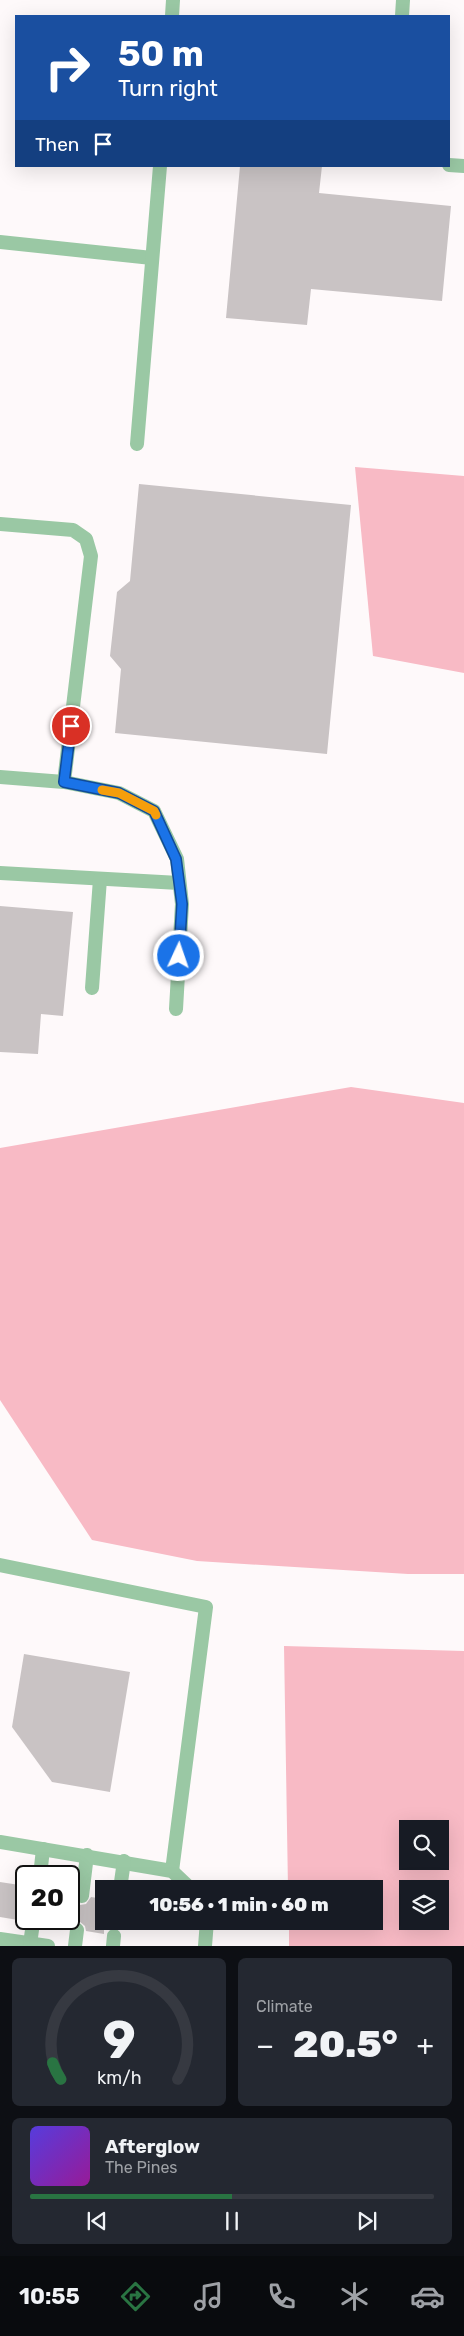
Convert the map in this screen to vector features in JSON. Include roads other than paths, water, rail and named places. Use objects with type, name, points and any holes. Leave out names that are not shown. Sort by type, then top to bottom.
[{"type":"lane","points":[[172,15],[173,0]]},
{"type":"lane","points":[[402,15],[403,0]]},
{"type":"lane","points":[[450,165],[464,166]]},
{"type":"lane","points":[[137,444],[160,167]]},
{"type":"lane","points":[[0,242],[152,258]]},
{"type":"lane","points":[[0,524],[73,530],[86,539],[91,556],[64,782]]},
{"type":"lane","points":[[0,777],[64,782],[119,793],[154,811],[176,859],[180,883],[182,904],[176,1009]]},
{"type":"lane","points":[[0,873],[180,883]]},
{"type":"lane","points":[[92,988],[100,879]]},
{"type":"lane","points":[[0,1564],[206,1607],[172,1871]]},
{"type":"lane","points":[[0,1845],[43,1849],[124,1861],[172,1871],[182,1880]]},
{"type":"lane","points":[[41,1865],[43,1849]]},
{"type":"lane","points":[[82,1896],[87,1855]]},
{"type":"lane","points":[[121,1880],[124,1861]]},
{"type":"lane","points":[[30,1944],[32,1930]]},
{"type":"lane","points":[[75,1946],[77,1930]]},
{"type":"lane","points":[[205,1946],[206,1930]]},
{"type":"lane","points":[[0,1939],[48,1946]]}]
